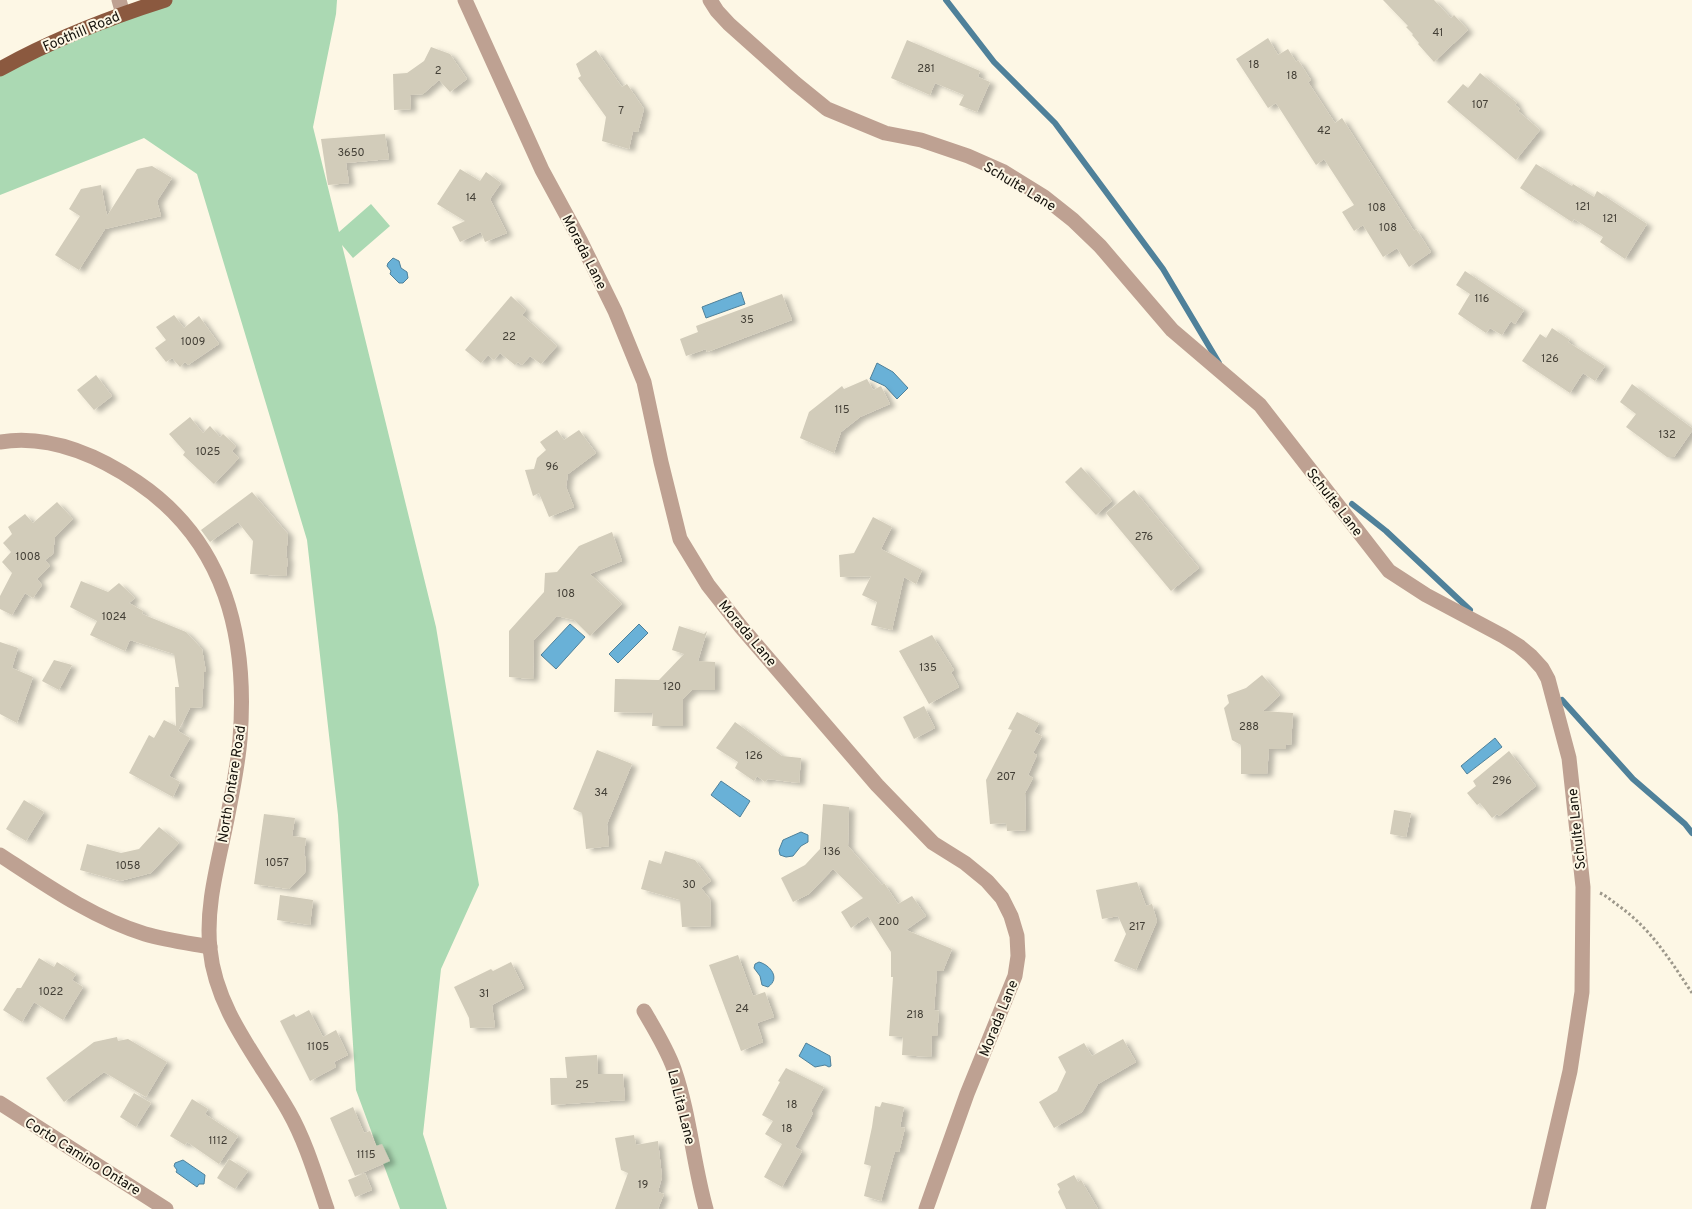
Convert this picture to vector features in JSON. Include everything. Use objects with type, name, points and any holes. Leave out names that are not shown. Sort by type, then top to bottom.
[{"type":"main road","name":"Foothill Road","points":[[0,69],[121,7],[165,0]]},
{"type":"street","name":"Morada Lane","points":[[465,0],[542,170],[580,240],[614,312],[644,382],[680,539],[708,585],[741,627],[877,786],[933,843],[965,863],[987,881],[1002,898],[1011,916],[1017,936],[1018,950],[1015,976],[967,1094],[926,1209]]},
{"type":"street","name":"Schulte Lane","points":[[710,0],[729,24],[827,109],[885,133],[921,140],[968,156],[1002,171],[1044,197],[1073,220],[1100,246],[1172,330],[1260,405],[1389,571],[1426,595],[1503,636],[1531,656],[1542,668],[1548,679],[1569,758],[1582,887],[1582,992],[1570,1071],[1538,1209]]},
{"type":"street","name":"North Ontare Road","points":[[0,442],[30,440],[54,444],[78,450],[111,465],[162,502],[195,537],[207,553],[218,575],[231,609],[238,645],[242,710],[235,776],[210,910],[210,947],[214,974],[222,1000],[234,1024],[291,1115],[313,1167],[327,1209]]},
{"type":"street","points":[[0,855],[71,900],[101,915],[144,933],[210,947]]},
{"type":"street","name":"La Lita Lane","points":[[644,1011],[674,1068],[684,1104],[706,1209]]},
{"type":"street","name":"Corto Camino Ontare","points":[[0,1103],[166,1209]]},
{"type":"path","points":[[1582,887],[1602,894],[1633,916],[1660,946],[1692,993]]},
{"type":"green space","points":[[143,0],[337,0],[336,14],[313,127],[339,232],[371,204],[390,226],[353,258],[342,245],[436,627],[479,885],[441,969],[423,1134],[447,1209],[400,1209],[356,1090],[338,815],[307,540],[197,174],[144,138],[0,195],[0,76]]},
{"type":"water","points":[[393,258],[399,261],[401,268],[407,272],[408,278],[403,283],[399,283],[390,274],[391,271],[387,266]]},
{"type":"water","points":[[741,292],[745,304],[706,318],[702,307]]},
{"type":"water","points":[[877,363],[893,372],[908,388],[897,399],[885,386],[870,379]]},
{"type":"water","points":[[570,624],[585,637],[556,669],[541,655]]},
{"type":"water","points":[[639,624],[648,633],[618,663],[609,654]]},
{"type":"water","points":[[1495,738],[1502,747],[1467,774],[1461,766]]},
{"type":"water","points":[[721,781],[750,801],[740,817],[711,795]]},
{"type":"water","points":[[801,832],[808,835],[808,842],[801,846],[793,856],[786,857],[780,855],[779,850],[783,840]]},
{"type":"water","points":[[759,962],[767,966],[774,976],[774,980],[768,987],[762,985],[760,976],[754,968],[755,964]]},
{"type":"water","points":[[806,1043],[830,1056],[831,1066],[815,1067],[799,1056]]},
{"type":"water","points":[[183,1160],[205,1175],[204,1184],[199,1184],[197,1187],[176,1172],[175,1163]]},
{"type":"building","points":[[1383,0],[1434,0],[1451,18],[1454,15],[1468,30],[1434,62],[1418,44],[1413,34],[1406,27],[1408,26]]},
{"type":"building","points":[[1268,38],[1278,55],[1288,49],[1296,62],[1298,60],[1311,80],[1308,82],[1335,123],[1342,118],[1414,231],[1416,229],[1431,252],[1409,267],[1397,248],[1383,257],[1363,225],[1354,231],[1342,212],[1354,205],[1324,159],[1316,165],[1276,103],[1268,108],[1236,59]]},
{"type":"building","points":[[907,40],[980,71],[978,77],[990,82],[977,112],[959,105],[964,95],[935,83],[930,95],[891,78]]},
{"type":"building","points":[[431,47],[450,54],[467,79],[450,92],[439,80],[423,94],[410,95],[411,109],[394,110],[393,74],[407,73],[424,61]]},
{"type":"building","points":[[596,50],[622,87],[627,84],[644,109],[638,132],[633,131],[629,149],[602,141],[606,117],[578,78],[581,76],[576,64]]},
{"type":"building","points":[[1480,73],[1517,103],[1515,105],[1520,109],[1518,111],[1540,130],[1516,160],[1447,102],[1463,84],[1468,88]]},
{"type":"building","points":[[385,134],[389,159],[346,163],[349,183],[328,185],[321,139]]},
{"type":"building","points":[[1536,164],[1594,197],[1597,191],[1647,224],[1625,259],[1600,242],[1603,237],[1574,219],[1572,222],[1520,188]]},
{"type":"building","points":[[152,166],[172,178],[157,201],[161,216],[105,229],[79,270],[55,255],[80,216],[69,209],[81,189],[101,185],[107,216],[137,169]]},
{"type":"building","points":[[460,169],[480,181],[486,172],[501,183],[490,199],[507,233],[485,242],[481,232],[460,242],[452,227],[465,221],[437,204]]},
{"type":"building","points":[[1465,271],[1524,310],[1515,324],[1511,321],[1502,335],[1490,328],[1486,333],[1458,314],[1470,294],[1456,285]]},
{"type":"building","points":[[782,294],[792,320],[707,352],[706,349],[686,356],[680,339],[698,332],[696,326]]},
{"type":"building","points":[[511,296],[526,310],[522,315],[557,346],[541,364],[530,356],[522,365],[518,362],[515,365],[500,353],[494,360],[488,355],[481,363],[465,350]]},
{"type":"building","points":[[174,315],[184,328],[199,316],[219,344],[188,365],[185,362],[180,367],[172,358],[166,362],[155,348],[166,340],[156,327]]},
{"type":"building","points":[[1552,328],[1570,340],[1568,342],[1605,366],[1595,381],[1583,373],[1570,393],[1522,361],[1540,334],[1546,338]]},
{"type":"building","points":[[96,375],[112,396],[94,410],[77,390]]},
{"type":"building","points":[[867,379],[873,390],[881,386],[890,404],[860,417],[841,432],[834,453],[800,438],[809,412],[842,386],[844,389]]},
{"type":"building","points":[[1632,384],[1692,428],[1692,431],[1674,457],[1667,457],[1626,427],[1636,414],[1620,402]]},
{"type":"building","points":[[190,417],[203,433],[210,426],[220,437],[223,434],[236,446],[232,451],[239,458],[214,484],[183,455],[185,452],[169,434]]},
{"type":"building","points":[[557,430],[564,440],[579,430],[596,453],[568,474],[566,487],[574,507],[549,517],[539,493],[533,496],[525,470],[534,469],[537,458],[546,450],[540,442]]},
{"type":"building","points":[[1081,467],[1112,501],[1096,515],[1065,482]]},
{"type":"building","points":[[1134,490],[1199,568],[1171,591],[1106,513]]},
{"type":"building","points":[[252,492],[288,534],[286,576],[250,574],[253,541],[238,522],[210,542],[201,530]]},
{"type":"building","points":[[57,502],[73,519],[55,537],[53,554],[45,560],[50,566],[37,579],[42,585],[33,598],[25,593],[12,615],[0,609],[0,596],[12,573],[2,562],[11,552],[3,543],[12,534],[8,527],[25,514],[33,523]]},
{"type":"building","points":[[873,517],[892,527],[881,549],[922,570],[916,584],[904,577],[892,630],[871,625],[877,602],[862,595],[871,576],[840,577],[839,555],[854,553]]},
{"type":"building","points":[[612,532],[622,561],[590,574],[622,604],[590,636],[574,620],[557,616],[534,640],[533,679],[509,677],[509,631],[544,592],[545,573],[557,572],[579,546]]},
{"type":"building","points":[[81,581],[108,592],[119,583],[135,598],[129,603],[143,611],[142,614],[186,632],[202,649],[206,672],[204,672],[202,707],[190,708],[178,731],[190,738],[169,776],[180,782],[173,797],[129,773],[149,735],[154,738],[164,720],[176,726],[175,687],[179,687],[174,654],[130,640],[125,651],[90,635],[97,621],[70,607]]},
{"type":"building","points":[[679,626],[704,634],[707,631],[698,661],[715,662],[715,690],[692,690],[683,699],[683,726],[652,726],[653,713],[614,712],[615,679],[659,680],[684,654],[672,650]]},
{"type":"building","points":[[932,635],[954,670],[951,672],[959,687],[929,704],[899,651]]},
{"type":"building","points":[[0,642],[18,648],[12,668],[33,677],[17,723],[0,714]]},
{"type":"building","points":[[54,660],[72,665],[59,690],[42,681]]},
{"type":"building","points":[[1262,675],[1280,695],[1263,711],[1293,713],[1291,745],[1286,744],[1286,749],[1269,749],[1267,774],[1241,774],[1241,745],[1232,740],[1224,708],[1229,703],[1227,695],[1246,688]]},
{"type":"building","points":[[924,706],[935,728],[914,739],[903,717]]},
{"type":"building","points":[[1017,712],[1039,723],[1034,732],[1042,736],[1033,753],[1037,755],[1028,775],[1033,778],[1025,793],[1026,830],[1007,831],[1006,823],[990,824],[986,780],[1012,730],[1008,729]]},
{"type":"building","points":[[735,722],[782,756],[801,758],[799,783],[768,779],[765,782],[757,776],[754,781],[735,768],[738,762],[716,748]]},
{"type":"building","points":[[597,750],[632,764],[607,824],[609,846],[586,849],[582,813],[573,809]]},
{"type":"building","points":[[1509,751],[1536,786],[1499,816],[1497,814],[1492,818],[1480,803],[1477,805],[1467,793],[1476,786],[1473,781]]},
{"type":"building","points":[[24,800],[44,812],[26,841],[6,829]]},
{"type":"building","points":[[823,804],[849,807],[848,846],[882,885],[884,883],[898,904],[912,896],[926,916],[906,930],[952,949],[943,971],[937,971],[934,1010],[939,1011],[937,1036],[932,1036],[931,1057],[902,1055],[903,1037],[889,1036],[893,977],[891,977],[891,952],[868,916],[851,928],[841,912],[863,898],[833,869],[809,894],[793,902],[781,878],[805,865],[820,849]]},
{"type":"building","points":[[1394,810],[1411,813],[1406,837],[1390,834]]},
{"type":"building","points":[[264,814],[295,818],[292,836],[306,838],[304,855],[306,858],[305,873],[289,889],[254,884]]},
{"type":"building","points":[[159,827],[179,843],[151,873],[120,881],[80,870],[87,844],[121,853],[139,849]]},
{"type":"building","points":[[665,851],[695,860],[711,881],[701,888],[710,899],[711,926],[682,927],[680,900],[641,889],[649,860],[661,864]]},
{"type":"building","points":[[1137,882],[1146,906],[1152,904],[1157,921],[1136,970],[1114,961],[1126,934],[1118,916],[1102,919],[1096,890]]},
{"type":"building","points":[[280,895],[313,900],[310,925],[277,920]]},
{"type":"building","points":[[738,955],[753,996],[765,992],[774,1017],[757,1023],[763,1042],[741,1051],[709,965]]},
{"type":"building","points":[[39,958],[54,967],[57,962],[76,974],[72,980],[83,987],[63,1020],[34,1002],[22,1022],[3,1010],[17,988],[21,988]]},
{"type":"building","points":[[511,962],[524,988],[492,1005],[495,1027],[470,1028],[469,1018],[454,987],[491,969],[493,971]]},
{"type":"building","points":[[309,1010],[323,1037],[336,1030],[348,1055],[334,1062],[336,1067],[310,1081],[280,1021],[294,1014],[296,1017]]},
{"type":"building","points":[[117,1037],[118,1041],[128,1039],[167,1062],[146,1097],[104,1072],[64,1102],[46,1078],[94,1042]]},
{"type":"building","points":[[1123,1039],[1136,1062],[1098,1084],[1082,1112],[1054,1128],[1039,1102],[1057,1091],[1066,1072],[1058,1057],[1084,1043],[1092,1056]]},
{"type":"building","points":[[597,1055],[598,1074],[623,1074],[625,1100],[551,1105],[550,1078],[567,1078],[565,1057]]},
{"type":"building","points":[[786,1068],[824,1087],[795,1147],[802,1151],[782,1187],[764,1177],[782,1144],[765,1134],[773,1121],[762,1115]]},
{"type":"building","points":[[134,1093],[151,1103],[136,1127],[120,1117]]},
{"type":"building","points":[[192,1099],[208,1109],[205,1114],[238,1136],[219,1164],[187,1142],[185,1145],[170,1136]]},
{"type":"building","points":[[882,1102],[904,1107],[900,1127],[905,1128],[899,1152],[895,1151],[881,1201],[864,1196],[871,1166],[864,1164],[875,1106],[880,1107]]},
{"type":"building","points":[[353,1107],[364,1133],[370,1131],[376,1146],[382,1144],[390,1161],[355,1176],[330,1118]]},
{"type":"building","points":[[634,1135],[636,1145],[658,1141],[662,1177],[658,1192],[664,1194],[658,1209],[615,1209],[628,1173],[621,1170],[615,1138]]},
{"type":"building","points":[[229,1159],[248,1171],[235,1189],[217,1178]]},
{"type":"building","points":[[365,1173],[372,1190],[355,1197],[348,1180]]},
{"type":"building","points":[[1074,1175],[1078,1182],[1081,1180],[1098,1209],[1066,1209],[1058,1192],[1060,1189],[1057,1184]]},
{"type":"waterway","points":[[946,0],[994,62],[1055,123],[1163,269],[1219,363]]},
{"type":"waterway","points":[[1352,504],[1386,531],[1470,610]]},
{"type":"waterway","points":[[1562,700],[1633,779],[1685,824],[1692,833]]}]
